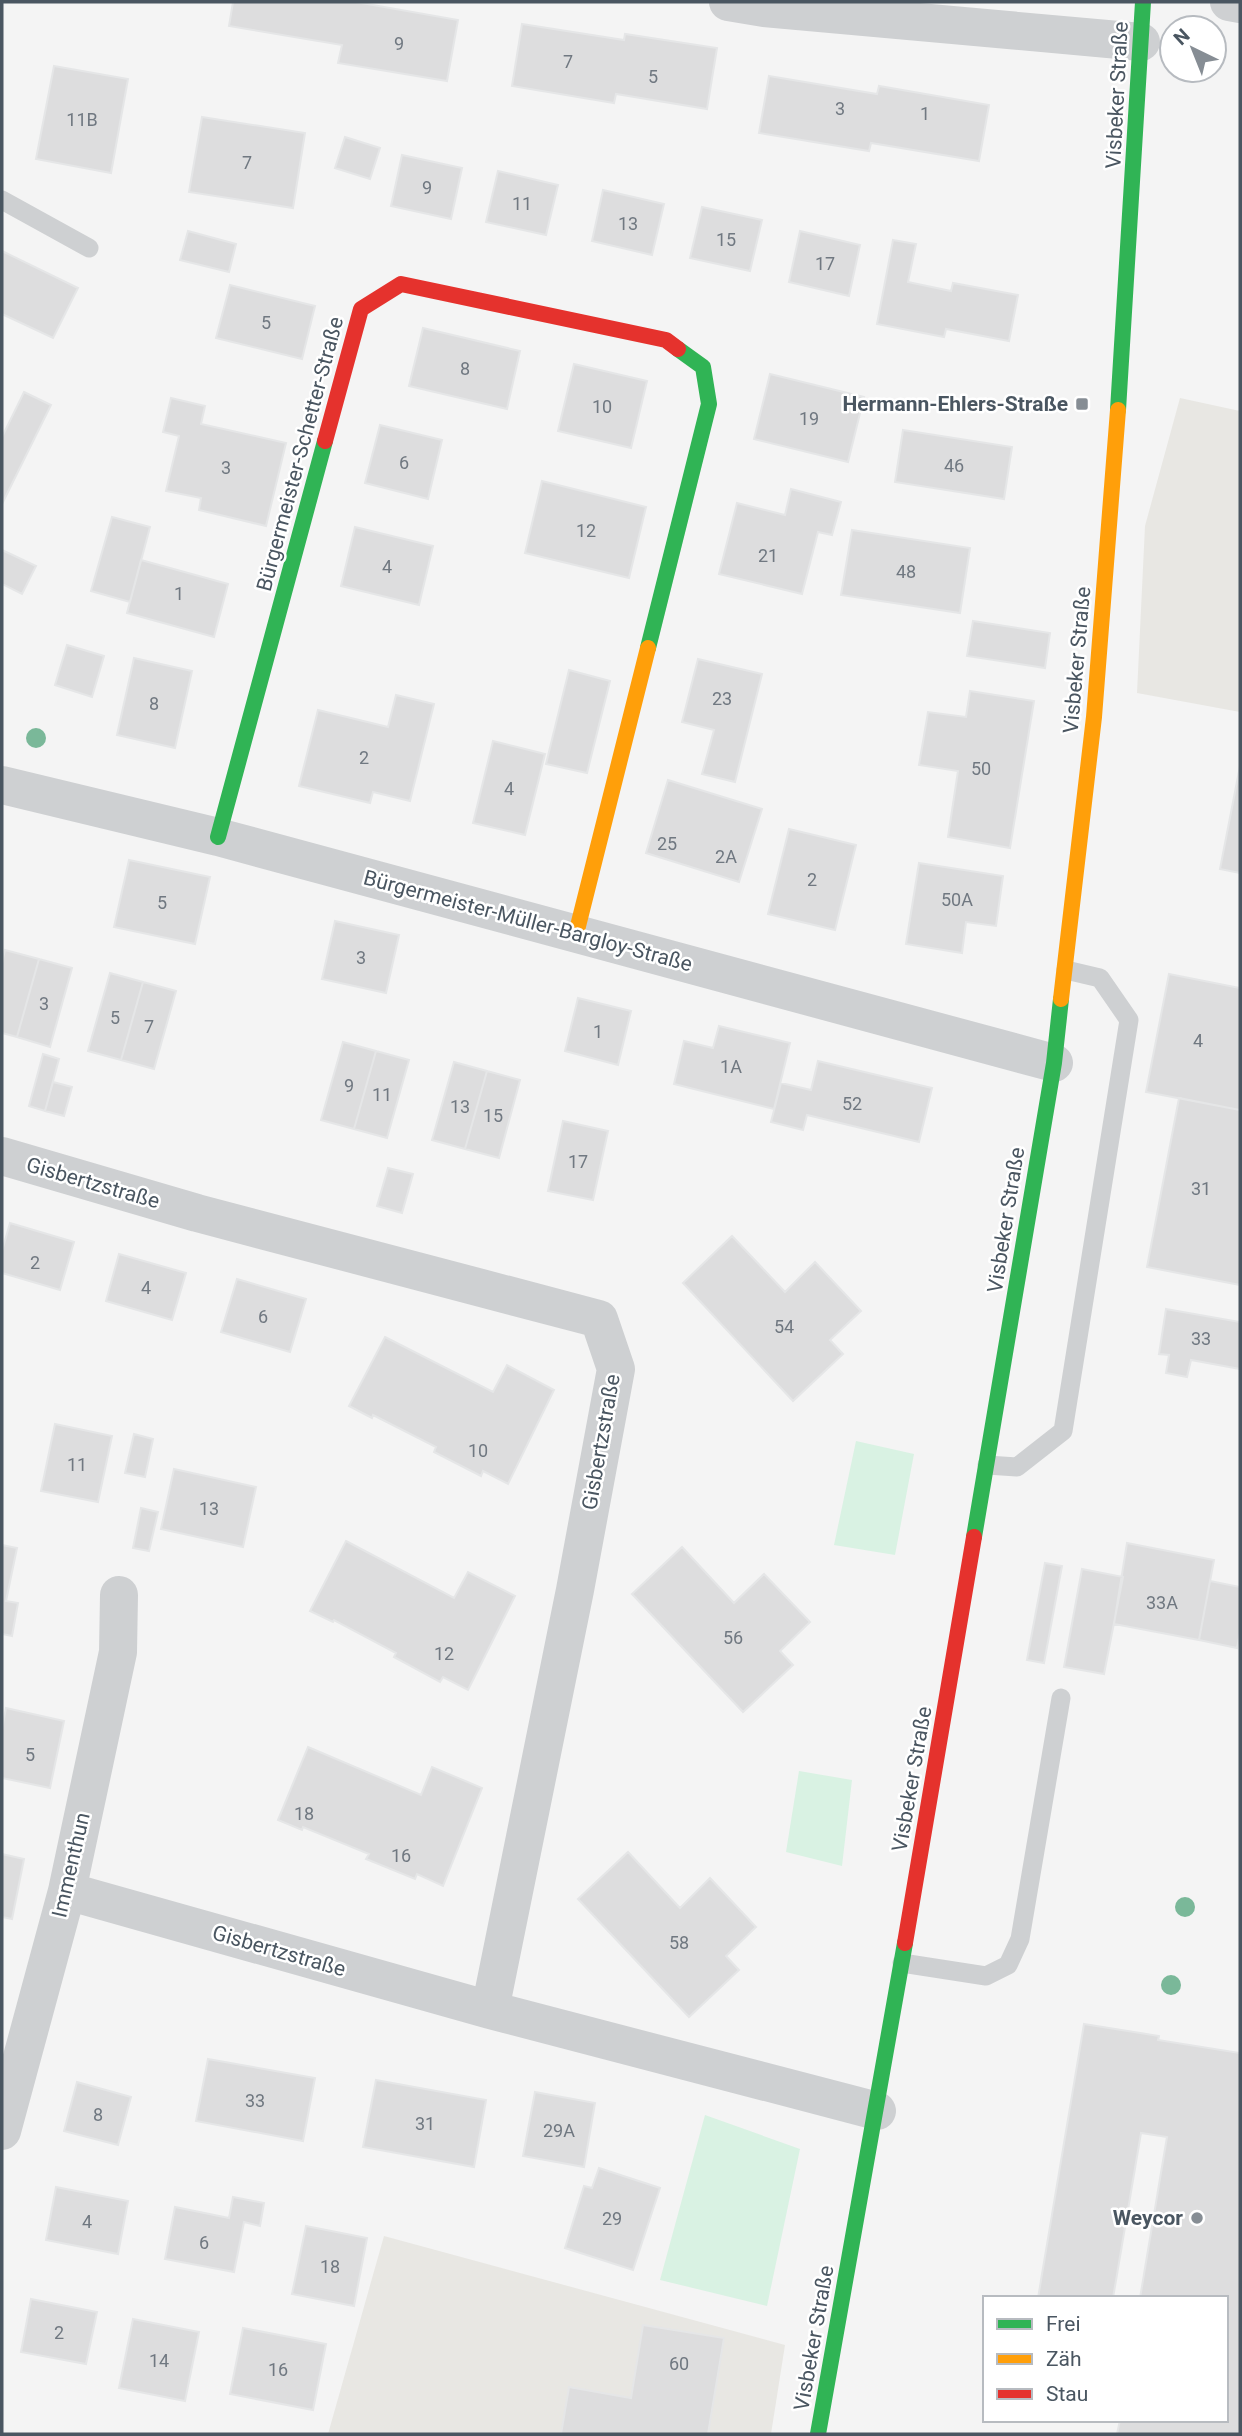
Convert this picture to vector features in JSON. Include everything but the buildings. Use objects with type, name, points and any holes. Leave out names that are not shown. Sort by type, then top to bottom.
[{"type":"street","points":[[728,2],[764,8],[1142,42]]},
{"type":"street","name":"Visbeker Straße","points":[[818,2434],[877,2111],[1054,1063],[1094,717],[1121,378],[1143,2]]},
{"type":"street","points":[[1229,2],[1240,4]]},
{"type":"street","name":"Bürgermeister-Schetter-Straße","points":[[218,837],[360,309],[401,284],[666,340],[703,367],[709,404],[576,934]]},
{"type":"street","name":"Bürgermeister-Müller-Bargloy-Straße","points":[[3,789],[218,837],[1054,1063]]},
{"type":"street","name":"Gisbertzstraße","points":[[2,1156],[197,1213],[599,1319],[616,1369],[572,1604],[490,2010]]},
{"type":"street","name":"Immenthun","points":[[2,2131],[67,1891],[118,1652],[119,1595]]},
{"type":"street","name":"Gisbertzstraße","points":[[67,1891],[490,2010],[877,2111]]},
{"type":"lane","points":[[2,200],[89,248]]},
{"type":"lane","points":[[987,1465],[1017,1467],[1063,1431],[1125,1048],[1129,1020],[1100,978],[1066,971]]},
{"type":"lane","points":[[902,1963],[986,1976],[1008,1965],[1020,1939],[1061,1698]]},
{"type":"shaded area","points":[[1180,398],[1240,411],[1240,712],[1137,693],[1145,526]]},
{"type":"shaded area","points":[[384,2236],[785,2345],[771,2434],[328,2434]]},
{"type":"green space","points":[[856,1441],[914,1454],[895,1555],[834,1545]]},
{"type":"green space","points":[[799,1771],[852,1780],[842,1866],[786,1852]]},
{"type":"green space","points":[[705,2115],[800,2149],[767,2306],[660,2280]]},
{"type":"traffic: fast","points":[[1118,410],[1143,2]]},
{"type":"traffic: fast","points":[[648,648],[709,404],[703,367],[678,349]]},
{"type":"traffic: fast","points":[[218,837],[325,441]]},
{"type":"traffic: fast","points":[[974,1537],[1054,1063],[1061,999]]},
{"type":"traffic: fast","points":[[818,2434],[905,1943]]},
{"type":"traffic: slow","points":[[1061,999],[1094,717],[1118,410]]},
{"type":"traffic: slow","points":[[576,934],[648,648]]},
{"type":"traffic: jam","points":[[325,441],[361,309],[401,284],[666,340],[678,349]]},
{"type":"traffic: jam","points":[[905,1943],[974,1537]]},
{"type":"place","name":"Hermann-Ehlers-Straße","points":[[1082,404]]},
{"type":"place","name":"Weycor","points":[[1197,2218]]}]
